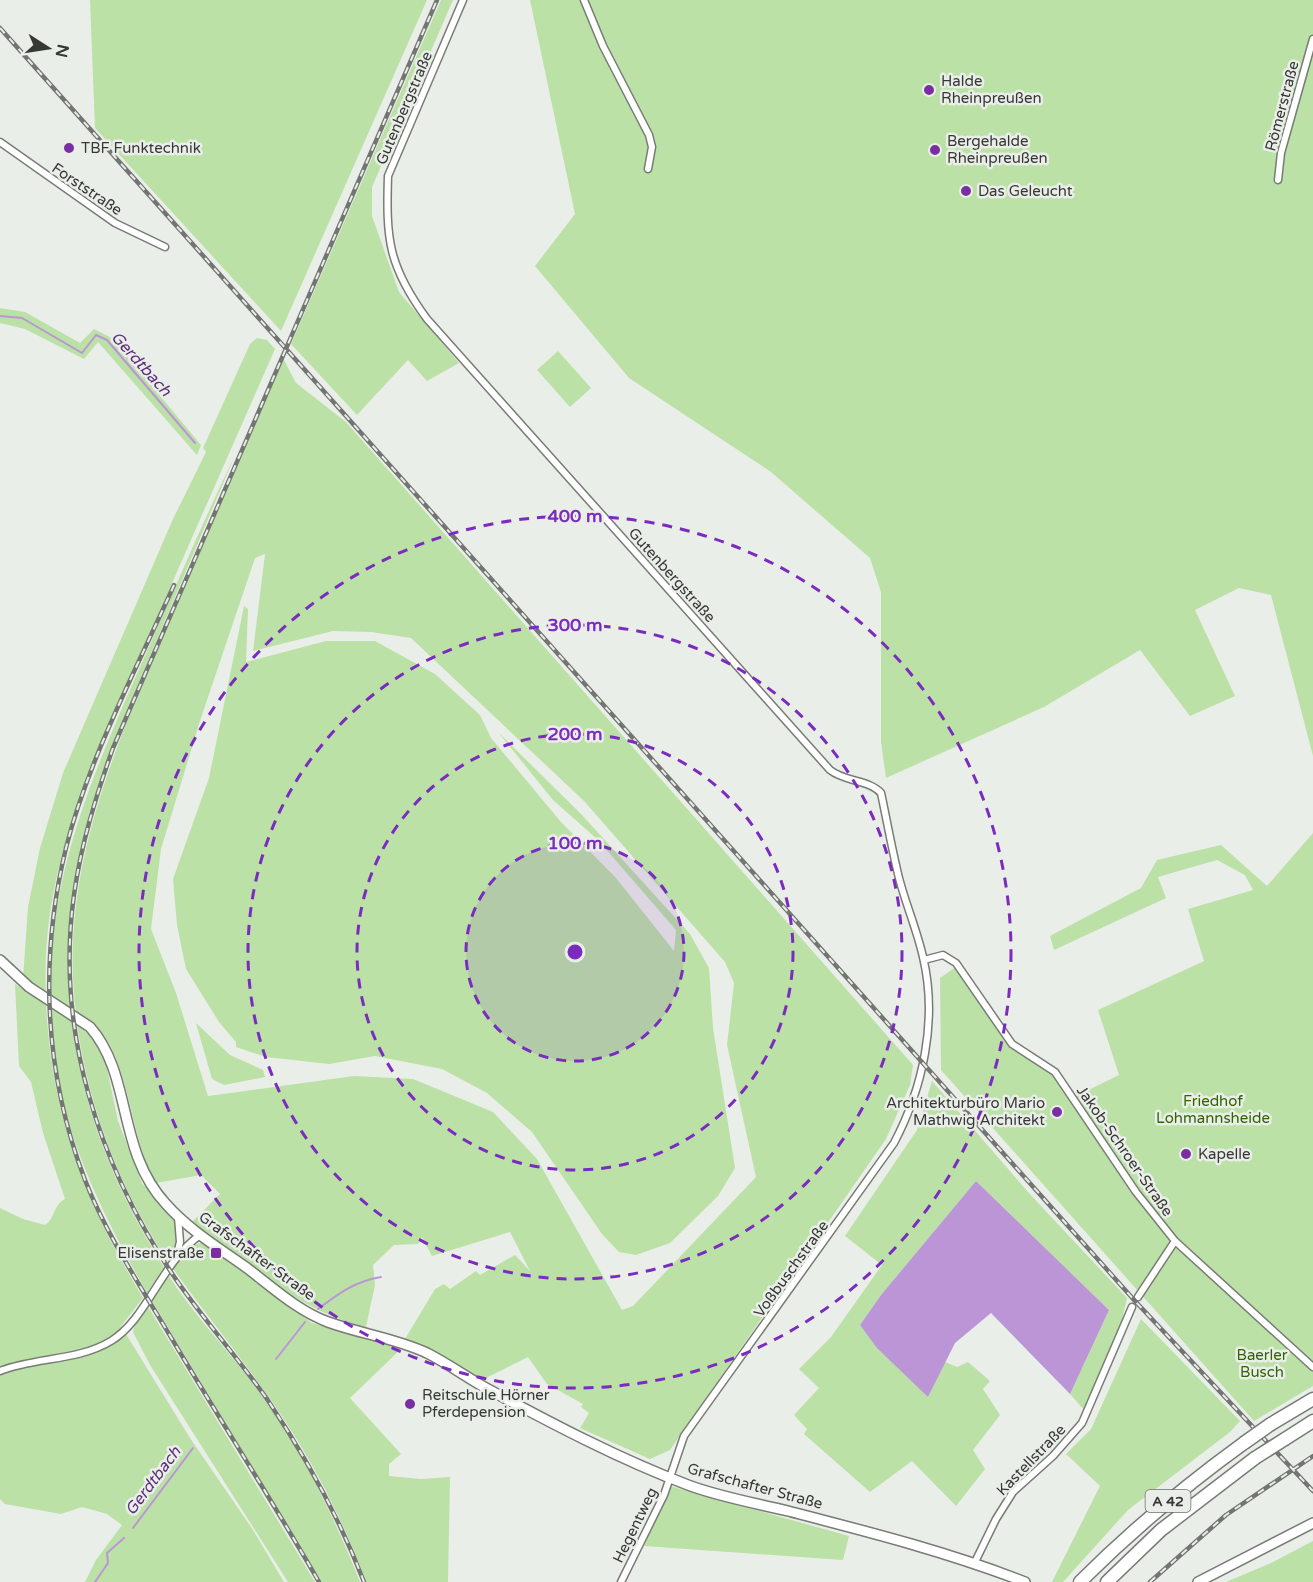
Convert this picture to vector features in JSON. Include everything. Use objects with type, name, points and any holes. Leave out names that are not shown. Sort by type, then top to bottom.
[{"type":"highway","name":"A 42","points":[[1080,1582],[1155,1511],[1244,1443],[1313,1399]]},
{"type":"highway","name":"A 42","points":[[1107,1582],[1161,1530],[1255,1458],[1313,1421]]},
{"type":"main road","name":"Grafschafter Straße","points":[[0,960],[29,987],[90,1027],[97,1035],[110,1055],[128,1134],[138,1160],[149,1182],[178,1216],[200,1235],[305,1311],[330,1323],[379,1335],[431,1355],[496,1392],[670,1478],[719,1494],[928,1547],[975,1562],[1025,1582]]},
{"type":"main road","points":[[1198,1582],[1313,1523]]},
{"type":"street","name":"Gutenbergstraße","points":[[463,0],[388,176],[386,207],[389,241],[394,263],[404,285],[434,327],[830,770],[840,778],[875,787],[881,793],[900,880],[924,960],[928,1020],[922,1070]]},
{"type":"street","points":[[584,0],[603,45],[649,135],[652,147],[648,169]]},
{"type":"street","name":"Römerstraße","points":[[1278,180],[1281,153],[1313,39]]},
{"type":"street","name":"Forststraße","points":[[0,142],[115,224],[165,247]]},
{"type":"street","name":"Jakob-Schroer-Straße","points":[[924,960],[943,955],[950,957],[1012,1044],[1055,1072],[1136,1192],[1175,1241],[1313,1367]]},
{"type":"street","name":"Voßbuschstraße","points":[[670,1478],[680,1445],[690,1425],[894,1143],[907,1119],[922,1070]]},
{"type":"street","points":[[0,1371],[75,1355],[114,1340],[135,1317],[176,1254],[180,1242],[178,1216]]},
{"type":"street","points":[[176,1254],[200,1235]]},
{"type":"street","points":[[1138,1297],[1175,1241]]},
{"type":"street","name":"Kastellstraße","points":[[975,1562],[996,1519],[1013,1492],[1053,1456],[1082,1423],[1108,1368],[1132,1307]]},
{"type":"street","name":"Hegentweg","points":[[621,1582],[670,1478]]},
{"type":"green space","points":[[90,0],[427,0],[281,331],[95,128]]},
{"type":"green space","points":[[441,0],[453,0],[372,187],[372,216],[399,292],[459,363],[427,381],[408,360],[357,415],[291,344]]},
{"type":"green space","name":"Halde Rheinpreußen","points":[[530,0],[1313,0],[1313,756],[1271,595],[1239,588],[1195,610],[1235,696],[1190,716],[1140,650],[1044,707],[886,778],[881,742],[881,592],[870,558],[771,472],[629,378],[535,266],[575,214]]},
{"type":"green space","points":[[0,308],[25,312],[80,343],[94,329],[112,338],[201,445],[197,455],[98,342],[84,359],[25,329],[0,323]]},
{"type":"green space","points":[[257,338],[267,340],[275,349],[96,756],[75,813],[52,902],[48,932],[46,993],[23,978],[28,907],[40,848],[63,773],[173,519],[206,452],[203,448],[250,344]]},
{"type":"green space","points":[[558,351],[591,388],[570,407],[537,370]]},
{"type":"green space","points":[[283,358],[296,383],[346,422],[913,1065],[910,1085],[886,1139],[670,1450],[650,1459],[580,1428],[589,1413],[581,1407],[583,1404],[547,1384],[528,1357],[482,1380],[430,1350],[405,1339],[435,1289],[444,1284],[450,1289],[476,1271],[480,1275],[515,1255],[530,1271],[510,1232],[432,1256],[422,1237],[418,1244],[394,1245],[373,1265],[375,1285],[366,1327],[341,1320],[295,1298],[192,1222],[220,1194],[201,1175],[156,1183],[147,1166],[120,1068],[113,1051],[98,1029],[76,1013],[73,959],[76,906],[85,854],[98,802],[135,702]],"holes":[[[265,554],[253,651],[333,631],[371,632],[411,638],[584,801],[725,962],[734,983],[727,1045],[756,1177],[633,1306],[622,1310],[537,1159],[493,1112],[413,1079],[354,1076],[208,1096],[176,993],[151,929],[161,849],[200,721],[255,558]]]},
{"type":"green space","points":[[236,453],[112,746],[89,813],[71,908],[69,958],[71,1009],[51,996],[52,950],[67,861],[80,817],[112,732]]},
{"type":"green space","points":[[244,606],[248,609],[246,662],[326,641],[375,641],[435,674],[480,715],[491,738],[561,822],[616,878],[674,951],[676,930],[598,840],[553,800],[498,732],[582,815],[690,934],[709,968],[713,1028],[735,1168],[718,1196],[670,1243],[636,1255],[619,1252],[602,1234],[532,1132],[487,1093],[442,1069],[375,1056],[329,1064],[266,1057],[236,1047],[236,1042],[219,1022],[186,969],[177,925],[173,879],[209,778]]},
{"type":"green space","points":[[1313,833],[1313,1386],[1254,1421],[941,1070],[940,978],[957,966],[1011,1045],[1054,1074],[1074,1097],[1119,1075],[1098,1010],[1204,961],[1188,909],[1253,890],[1245,875],[1217,860],[1158,877],[1166,898],[1054,950],[1050,936],[1141,888],[1157,860],[1221,845],[1267,886]]},
{"type":"green space","points":[[15,984],[46,1005],[56,1086],[75,1158],[104,1227],[143,1298],[121,1326],[190,1438],[253,1530],[284,1582],[85,1582],[96,1560],[122,1525],[107,1514],[82,1507],[61,1514],[5,1504],[0,1499],[0,1208],[23,1219],[45,1225],[58,1205],[65,1199],[43,1133],[31,1082],[19,1066]]},
{"type":"green space","points":[[51,1008],[72,1022],[84,1088],[104,1150],[131,1209],[164,1267],[147,1293],[95,1192],[68,1121],[53,1046]]},
{"type":"green space","points":[[196,1023],[230,1055],[263,1070],[265,1077],[224,1085],[212,1079]]},
{"type":"green space","points":[[77,1025],[95,1039],[105,1059],[118,1121],[142,1183],[175,1221],[177,1243],[168,1261],[135,1206],[109,1148],[90,1088]]},
{"type":"green space","points":[[932,1081],[1028,1192],[1127,1298],[1120,1328],[1085,1411],[1070,1394],[1109,1310],[976,1181],[881,1295],[860,1325],[928,1397],[945,1362],[957,1367],[968,1362],[990,1381],[983,1389],[1000,1415],[973,1450],[985,1469],[956,1506],[912,1461],[870,1492],[804,1434],[807,1429],[794,1415],[819,1388],[799,1369],[831,1337],[882,1265],[845,1236],[917,1130]]},
{"type":"green space","points":[[204,1243],[312,1323],[403,1347],[350,1398],[401,1454],[389,1464],[389,1476],[421,1479],[450,1477],[448,1582],[366,1582],[336,1512],[300,1445],[260,1386],[171,1266],[185,1250]]},
{"type":"green space","points":[[167,1273],[262,1396],[291,1440],[328,1509],[360,1582],[321,1582],[151,1299]]},
{"type":"green space","points":[[147,1305],[315,1582],[288,1582],[150,1365],[133,1332],[136,1321]]},
{"type":"green space","points":[[1141,1319],[1240,1421],[1230,1432],[1128,1510],[1063,1582],[1052,1582],[1100,1486],[1066,1454],[1091,1429]]},
{"type":"green space","points":[[670,1486],[849,1536],[843,1560],[644,1546]]},
{"type":"green space","points":[[1313,1541],[1313,1582],[1226,1582],[1271,1563]]},
{"type":"shaded area","points":[[976,1181],[1109,1310],[1070,1394],[991,1313],[955,1343],[928,1397],[877,1348],[860,1325],[881,1295]]},
{"type":"waterway","name":"Gerdtbach","points":[[0,316],[22,318],[82,353],[96,335],[107,340],[195,443]]},
{"type":"waterway","name":"Gerdtbach","points":[[318,1309],[355,1285],[381,1277]]},
{"type":"waterway","name":"Gerdtbach","points":[[276,1359],[305,1322]]},
{"type":"waterway","name":"Gerdtbach","points":[[133,1528],[193,1448]]},
{"type":"waterway","name":"Gerdtbach","points":[[95,1582],[108,1563],[107,1553],[124,1538]]},
{"type":"railway","points":[[364,1582],[333,1511],[295,1443],[267,1399],[175,1278],[124,1190],[89,1096],[78,1046],[71,996],[70,946],[74,895],[81,857],[95,802],[113,748],[437,0]]},
{"type":"railway","points":[[0,28],[1135,1301],[1313,1491]]},
{"type":"railway","points":[[174,585],[100,748],[75,815],[66,848],[57,890],[49,974],[54,1057],[71,1140],[85,1180],[114,1241],[319,1582]]},
{"type":"railway","points":[[1150,1582],[1226,1515],[1313,1456]]},
{"type":"place","name":"Halde Rheinpreußen","points":[[929,90]]},
{"type":"place","name":"TBF Funktechnik","points":[[69,148]]},
{"type":"place","name":"Bergehalde Rheinpreußen","points":[[935,150]]},
{"type":"place","name":"Das Geleucht","points":[[966,191]]},
{"type":"place","name":"Architekturbüro Mario Mathwig Architekt","points":[[1057,1112]]},
{"type":"place","name":"Kapelle","points":[[1186,1154]]},
{"type":"place","name":"Elisenstraße","points":[[216,1253]]},
{"type":"place","name":"Reitschule Hörner Pferdepension","points":[[410,1404]]},
{"type":"park label","name":"Friedhof Lohmannsheide","points":[[1213,1110]]},
{"type":"park label","name":"Baerler Busch","points":[[1262,1364]]}]
